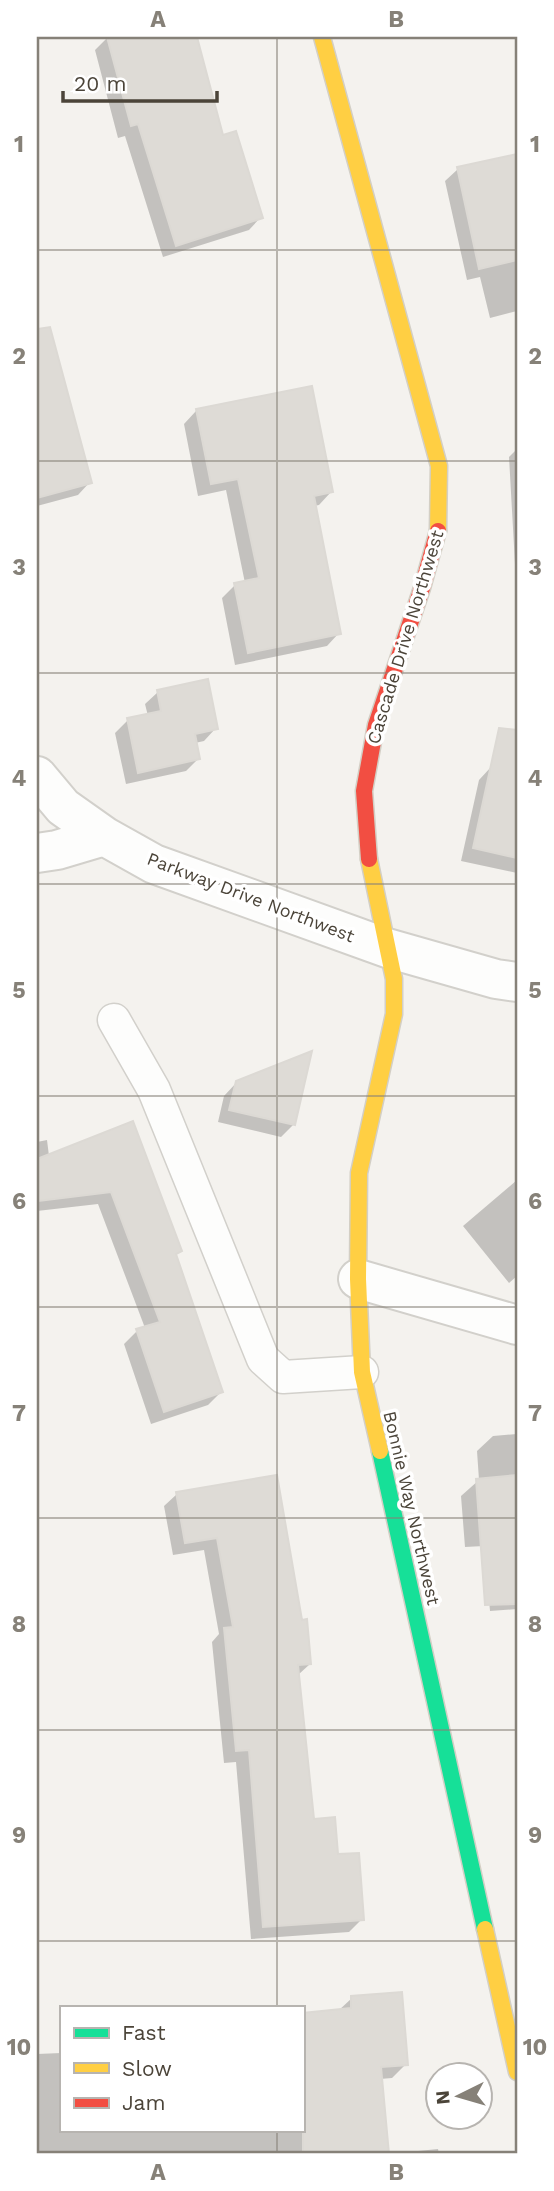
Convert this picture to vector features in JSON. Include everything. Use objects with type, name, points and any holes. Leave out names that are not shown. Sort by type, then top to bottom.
[{"type":"street","name":"Cascade Drive Northwest","points":[[322,37],[439,466],[440,525],[376,725],[365,791],[369,866],[387,948]]},
{"type":"street","name":"Parkway Drive Northwest","points":[[37,776],[63,807],[104,836],[154,864],[387,948]]},
{"type":"street","points":[[37,853],[104,836]]},
{"type":"street","points":[[387,948],[496,979],[517,982]]},
{"type":"street","name":"Bonnie Way Northwest","points":[[387,948],[394,979],[394,1014],[359,1173],[358,1279],[362,1372],[517,2072]]},
{"type":"street","points":[[358,1279],[517,1325]]},
{"type":"lane","points":[[114,1020],[154,1090],[263,1359],[283,1377],[362,1372]]},
{"type":"building","points":[[107,37],[197,37],[223,135],[236,131],[263,218],[176,246],[138,124],[131,126]]},
{"type":"building","points":[[517,154],[517,260],[479,269],[457,167]]},
{"type":"building","points":[[50,327],[92,483],[37,498],[37,329]]},
{"type":"building","points":[[312,386],[333,492],[314,496],[341,634],[248,653],[234,583],[259,578],[238,479],[211,484],[196,409]]},
{"type":"building","points":[[208,679],[218,729],[195,734],[200,759],[138,773],[127,718],[161,711],[157,690]]},
{"type":"building","points":[[499,728],[517,730],[517,858],[473,848]]},
{"type":"building","points":[[312,1051],[295,1125],[229,1110],[236,1081]]},
{"type":"building","points":[[133,1121],[182,1251],[176,1254],[223,1392],[164,1412],[136,1329],[160,1322],[111,1192],[37,1201],[37,1159]]},
{"type":"building","points":[[277,1475],[302,1620],[307,1619],[311,1664],[298,1665],[314,1819],[335,1817],[338,1854],[359,1853],[364,1920],[263,1927],[249,1750],[236,1751],[224,1628],[233,1627],[217,1538],[185,1543],[176,1492]]},
{"type":"building","points":[[517,1475],[517,1604],[485,1605],[476,1479]]},
{"type":"building","points":[[402,1992],[408,2065],[381,2067],[389,2154],[303,2154],[304,2013],[351,2008],[351,1996]]},
{"type":"traffic: fast","points":[[380,1451],[485,1929]]},
{"type":"traffic: slow","points":[[322,37],[439,466],[438,531]]},
{"type":"traffic: slow","points":[[369,859],[394,979],[394,1014],[359,1173],[358,1279],[362,1372],[380,1451]]},
{"type":"traffic: slow","points":[[485,1929],[517,2072]]},
{"type":"traffic: jam","points":[[369,859],[364,791],[376,725],[422,588],[438,531]]}]
